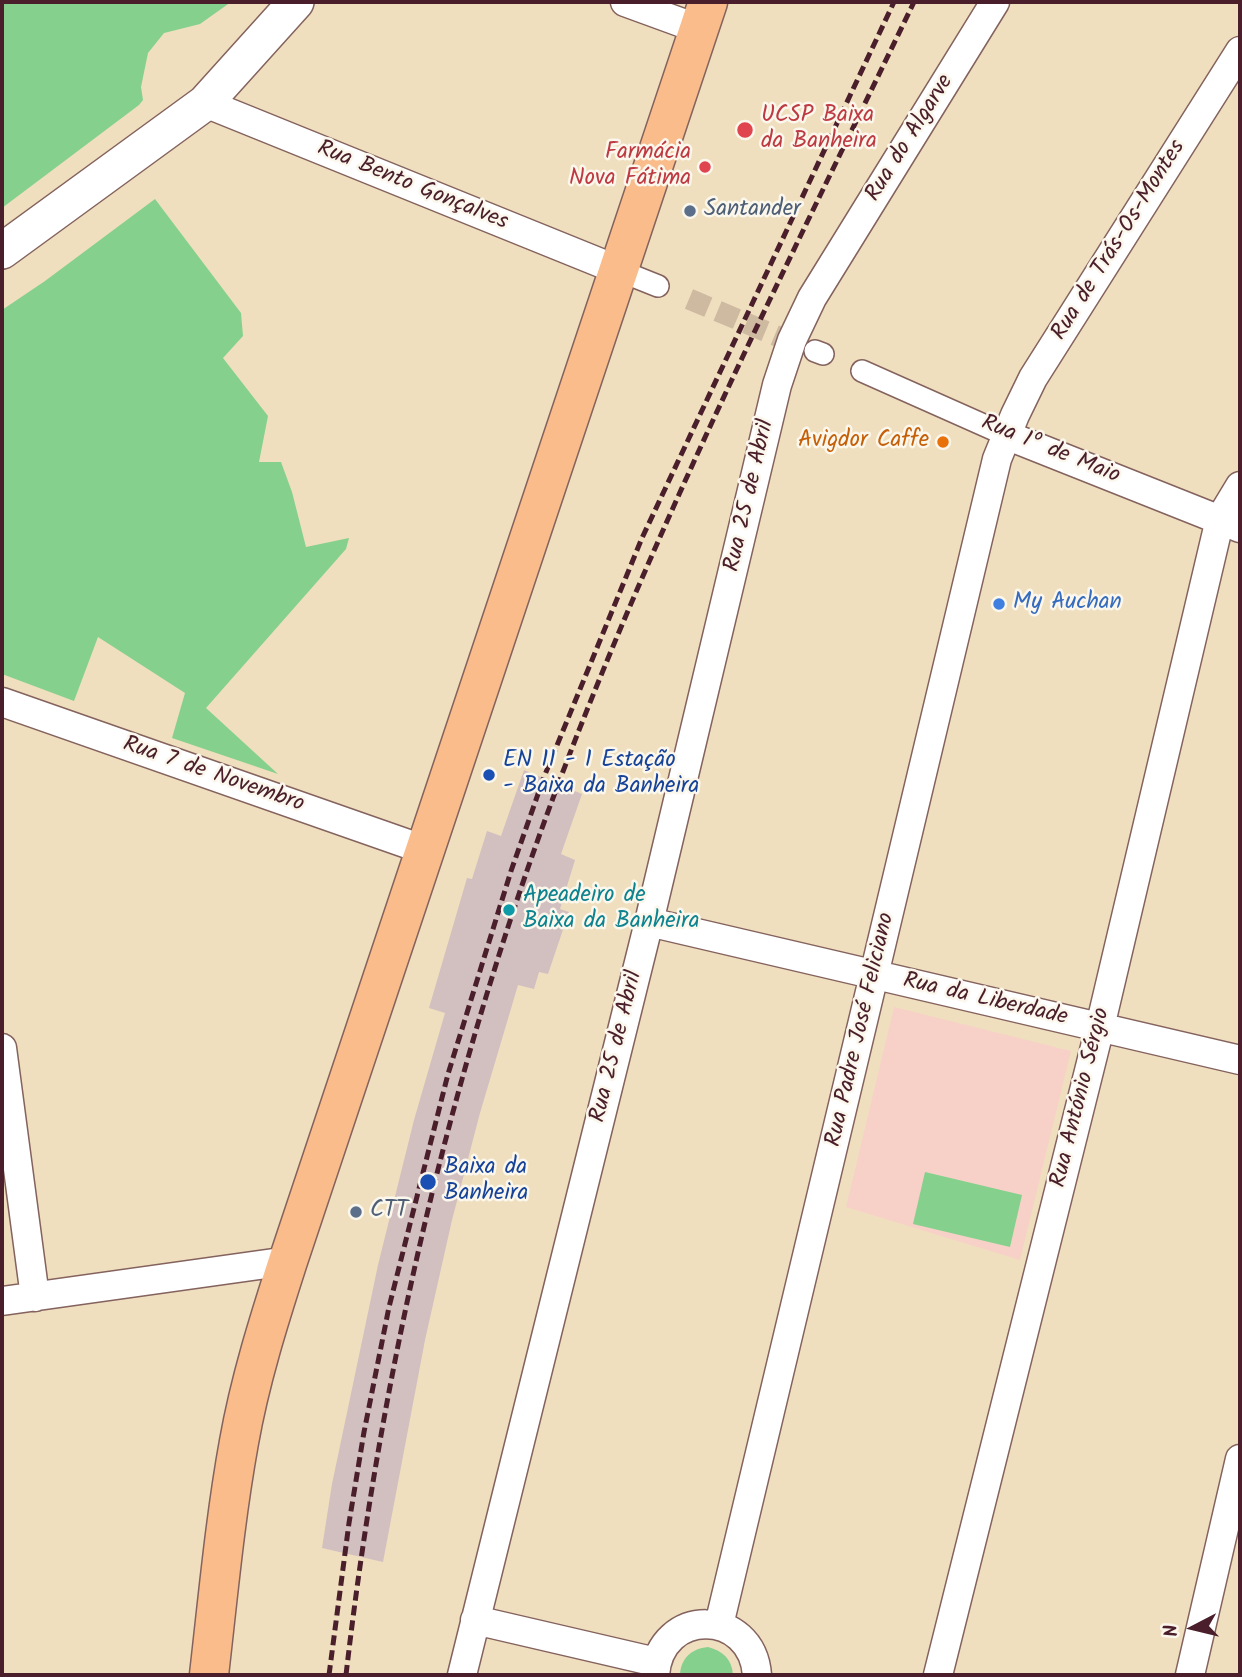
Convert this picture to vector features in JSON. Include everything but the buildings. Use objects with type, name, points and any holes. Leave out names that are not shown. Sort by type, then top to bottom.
[{"type":"main road","points":[[209,1675],[229,1497],[239,1439],[260,1349],[703,15]]},
{"type":"street","points":[[2,251],[205,103],[296,2]]},
{"type":"street","points":[[625,2],[703,15]]},
{"type":"street","name":"Rua do Algarve","points":[[826,275],[995,2]]},
{"type":"street","name":"Rua de Trás-Os-Montes","points":[[1006,435],[1034,379],[1240,51]]},
{"type":"street","name":"Rua Bento Gonçalves","points":[[205,103],[618,270]]},
{"type":"street","points":[[618,270],[658,286]]},
{"type":"street","name":"Rua 25 de Abril","points":[[462,1675],[649,922],[777,385],[800,321],[826,275]]},
{"type":"street","name":"Rua 1º de Maio","points":[[862,371],[1006,435],[1230,523]]},
{"type":"street","name":"Rua Padre José Feliciano","points":[[719,1625],[876,976],[977,538],[997,459],[1006,435]]},
{"type":"street","name":"Rua António Sérgio","points":[[938,1675],[1100,1027],[1240,486]]},
{"type":"street","name":"Rua 7 de Novembro","points":[[2,702],[425,850]]},
{"type":"street","name":"Rua da Liberdade","points":[[649,922],[1240,1060]]},
{"type":"street","points":[[2,1048],[35,1297]]},
{"type":"street","points":[[2,1301],[288,1261]]},
{"type":"street","points":[[1190,1675],[1240,1459]]},
{"type":"street","points":[[482,1675],[475,1620],[655,1669],[662,1647],[673,1635],[703,1623],[719,1625],[734,1632],[745,1643],[753,1656],[757,1675]]},
{"type":"shaded area","points":[[524,770],[582,794],[561,854],[575,860],[560,909],[569,912],[548,974],[539,972],[534,989],[518,985],[480,1113],[425,1340],[383,1562],[322,1548],[332,1484],[378,1265],[414,1120],[445,1013],[429,1008],[467,878],[472,879],[487,831],[501,836]]},
{"type":"shaded area","points":[[894,1007],[1071,1051],[1020,1260],[846,1207]]},
{"type":"green space","points":[[2,2],[231,2],[200,24],[164,33],[148,53],[141,87],[143,100],[139,105],[2,208]]},
{"type":"green space","points":[[155,199],[241,313],[243,336],[223,358],[268,416],[259,462],[281,462],[306,547],[349,538],[346,549],[206,708],[278,774],[172,738],[185,693],[98,637],[74,701],[2,674],[2,310]]},
{"type":"green space","points":[[925,1172],[1022,1195],[1010,1247],[913,1224]]},
{"type":"green space","points":[[708,1647],[726,1656],[733,1675],[680,1675],[682,1664],[688,1655]]},
{"type":"tunnel","points":[[689,299],[803,347]]},
{"type":"railway","points":[[329,1675],[349,1523],[389,1307],[448,1074],[511,871],[544,777],[642,538],[894,2]]},
{"type":"railway","points":[[346,1675],[379,1448],[425,1222],[453,1111],[520,890],[598,682],[683,486],[914,2]]},
{"type":"place","name":"UCSP Baixa da Banheira","points":[[745,130]]},
{"type":"place","name":"Farmácia Nova Fátima","points":[[705,167]]},
{"type":"place","name":"Santander","points":[[690,211]]},
{"type":"place","name":"Avigdor Caffe","points":[[943,442]]},
{"type":"place","name":"My Auchan","points":[[999,604]]},
{"type":"place","name":"EN 11 - 1 Estação - Baixa da Banheira","points":[[489,775]]},
{"type":"place","name":"Apeadeiro de Baixa da Banheira","points":[[509,910]]},
{"type":"place","name":"Baixa da Banheira","points":[[428,1182]]},
{"type":"place","name":"CTT","points":[[356,1212]]}]
